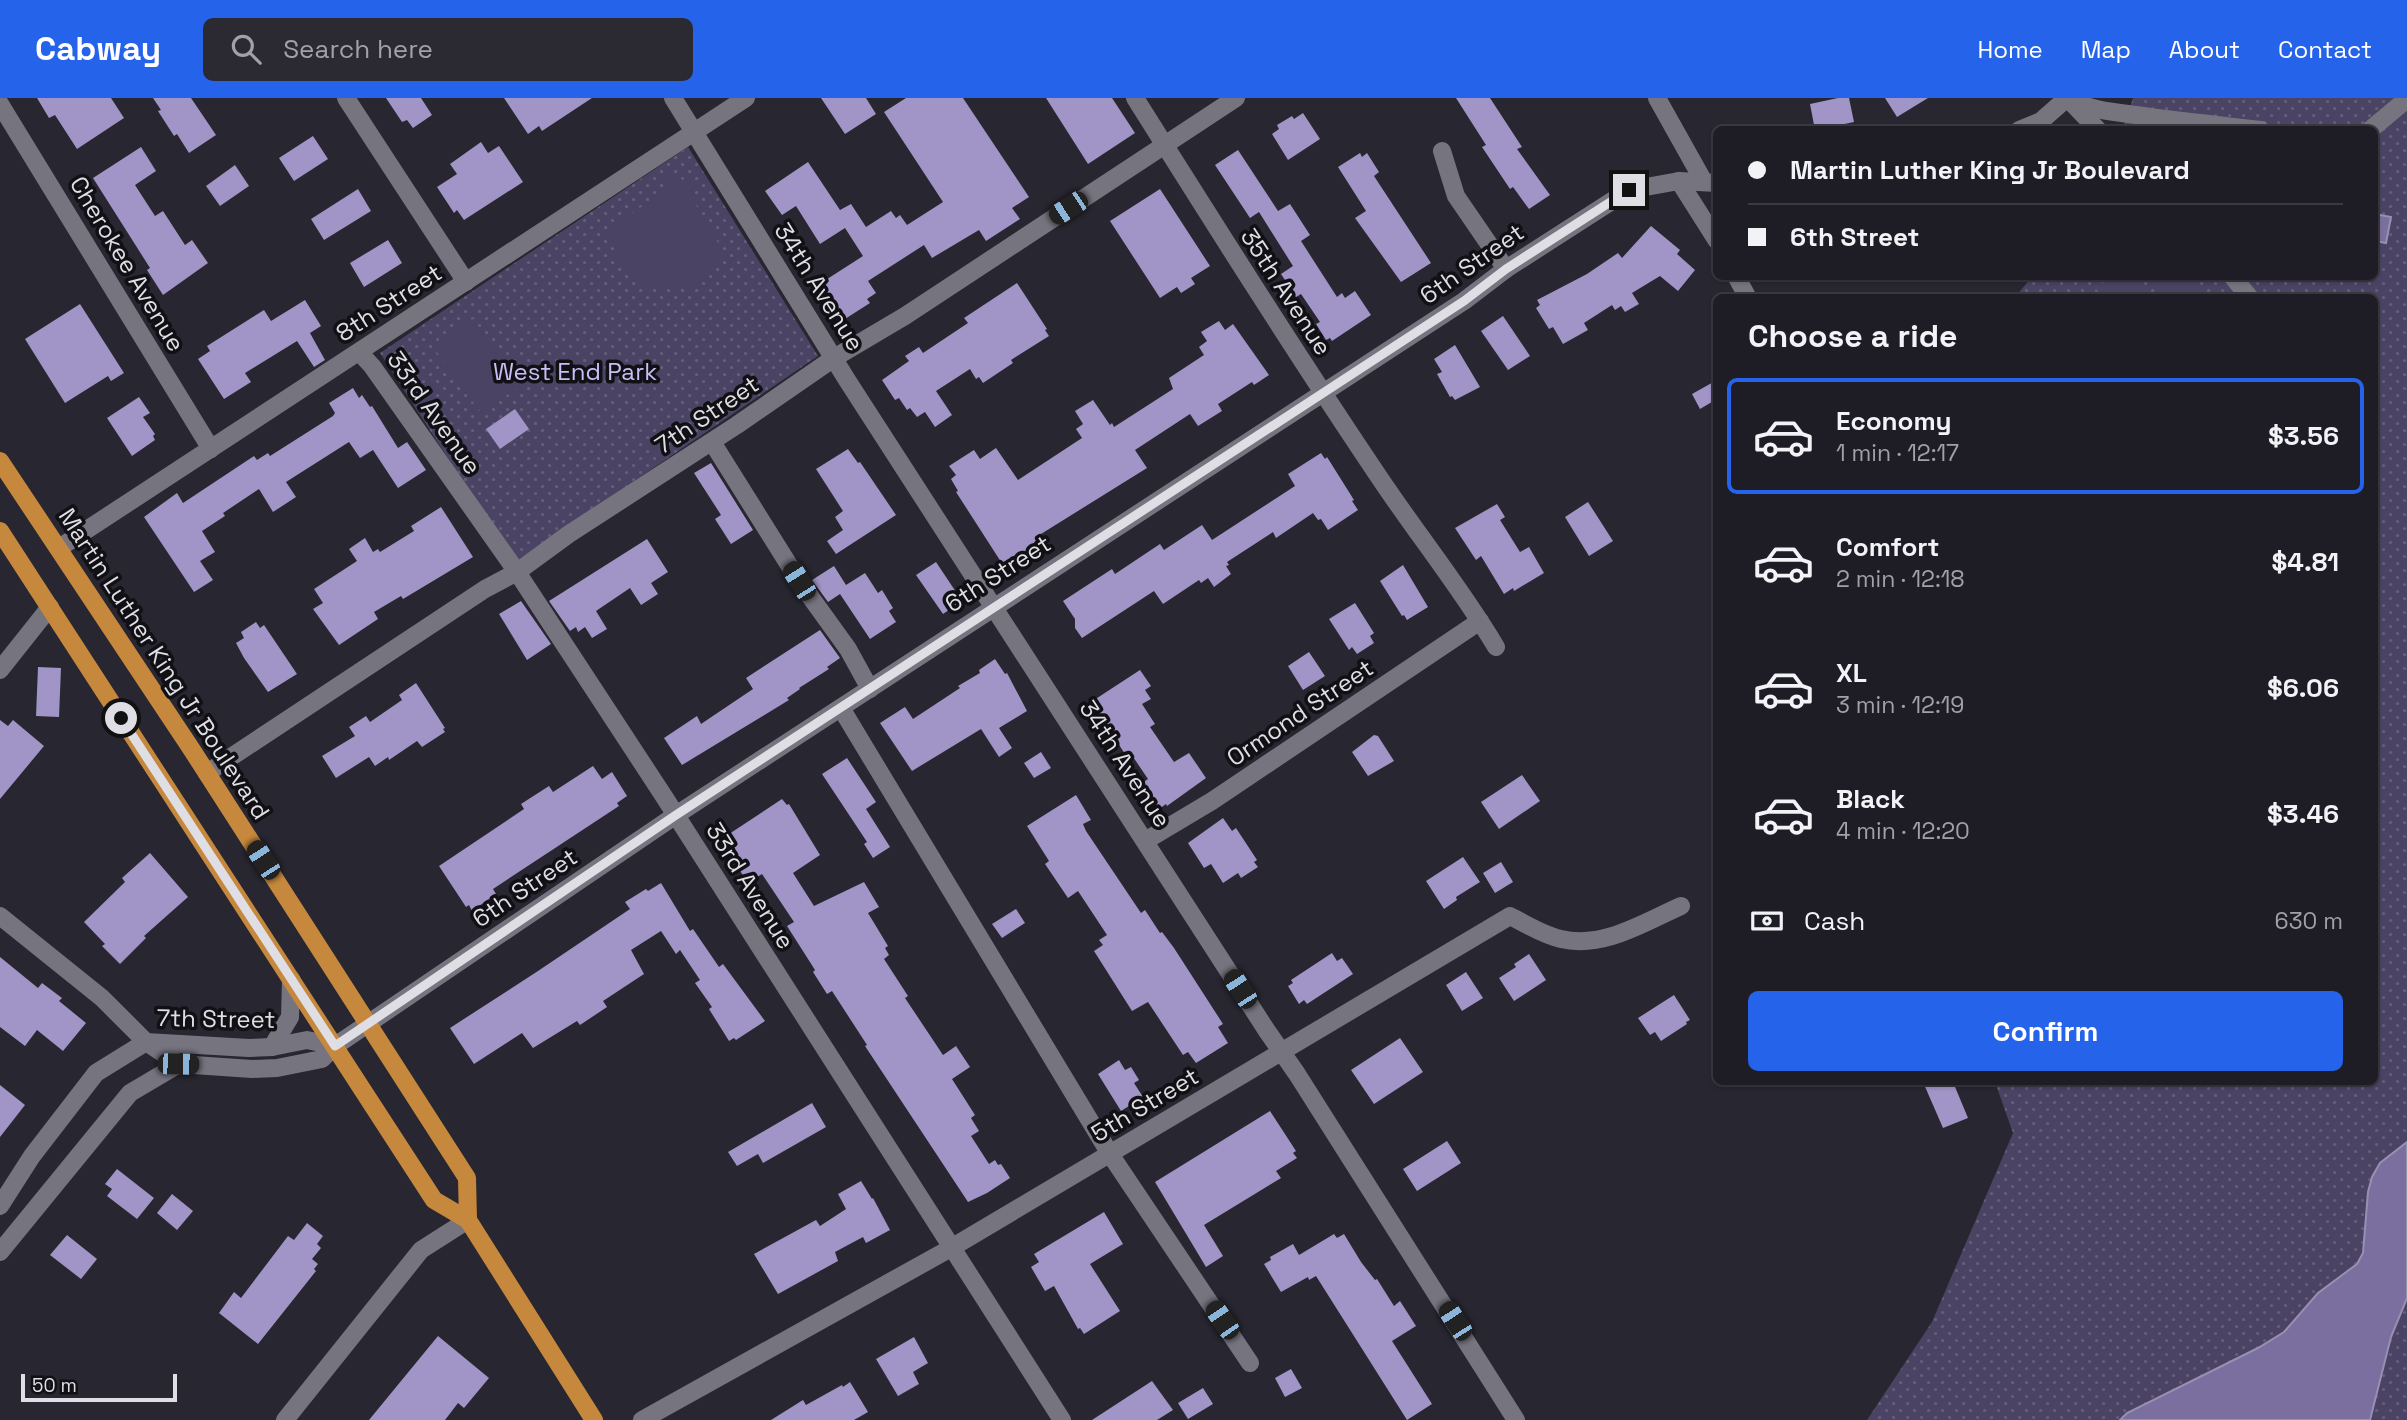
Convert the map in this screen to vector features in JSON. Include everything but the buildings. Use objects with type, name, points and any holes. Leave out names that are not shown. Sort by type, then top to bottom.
[{"type":"main road","name":"Martin Luther King Jr Boulevard","points":[[0,461],[207,773],[467,1178],[468,1220]]},
{"type":"main road","points":[[0,531],[434,1199],[468,1220],[594,1420]]},
{"type":"street","points":[[346,98],[466,282]]},
{"type":"street","name":"34th Avenue","points":[[673,98],[834,358],[1282,1051],[1516,1420]]},
{"type":"street","name":"8th Street","points":[[59,548],[746,98]]},
{"type":"street","name":"35th Avenue","points":[[1135,98],[1201,206],[1323,393],[1496,647]]},
{"type":"street","name":"7th Street","points":[[207,773],[485,589],[517,572],[569,534],[712,442],[834,358],[905,316],[1236,98]]},
{"type":"street","points":[[1657,98],[1710,183]]},
{"type":"street","points":[[2029,126],[2041,121],[2067,98]]},
{"type":"street","points":[[2067,98],[2094,126]]},
{"type":"street","points":[[2067,98],[2081,106],[2095,109],[2220,126]]},
{"type":"street","points":[[2375,126],[2407,99]]},
{"type":"street","name":"Cherokee Avenue","points":[[0,104],[211,449]]},
{"type":"street","points":[[1441,151],[1456,196],[1506,269]]},
{"type":"street","points":[[1679,181],[1713,235]]},
{"type":"street","name":"6th Street","points":[[335,1046],[676,815],[1464,301],[1506,269],[1629,190],[1679,181],[1710,183]]},
{"type":"street","points":[[2235,280],[2247,294]]},
{"type":"street","name":"33rd Avenue","points":[[359,352],[372,366],[517,572],[676,815],[1062,1420]]},
{"type":"street","points":[[712,442],[799,581],[848,649],[870,689]]},
{"type":"street","points":[[0,670],[50,607]]},
{"type":"street","name":"Ormond Street","points":[[1145,841],[1212,802],[1480,621]]},
{"type":"street","points":[[841,708],[1110,1154],[1250,1363]]},
{"type":"street","name":"5th Street","points":[[642,1420],[951,1248],[1510,916],[1558,938],[1581,942],[1615,936],[1681,906]]},
{"type":"street","points":[[0,916],[102,998],[146,1042],[178,1064]]},
{"type":"street","points":[[272,1046],[290,1017],[291,979]]},
{"type":"street","name":"7th Street","points":[[0,1206],[32,1156],[96,1073],[146,1042],[216,1047],[272,1046],[307,1040],[335,1046]]},
{"type":"street","name":"7th Street","points":[[0,1252],[130,1093],[178,1064],[277,1068],[322,1059],[335,1046]]},
{"type":"street","points":[[285,1420],[421,1250],[468,1220]]},
{"type":"green space","points":[[2133,98],[2407,98],[2407,1420],[1867,1420],[1932,1322],[2013,1133],[1996,1085],[2378,1085],[2378,294],[2018,294],[2029,280],[2378,280],[2378,126],[2124,126]]},
{"type":"green space","name":"West End Park","points":[[688,147],[818,356],[515,562],[380,353]]},
{"type":"green space","points":[[668,176],[692,182],[692,198],[721,248],[716,267],[708,276],[699,282],[675,288],[651,286],[632,277],[617,255],[609,230],[662,192]]},
{"type":"green space","points":[[2106,280],[2133,280],[2144,294],[2100,294],[2096,289]]},
{"type":"green space","points":[[2147,280],[2192,280],[2203,294],[2159,294]]},
{"type":"green space","points":[[473,319],[520,386],[481,413],[432,345]]},
{"type":"shaded area","points":[[2378,215],[2391,217],[2386,243],[2378,242]]},
{"type":"shaded area","points":[[2407,1142],[2407,1298],[2391,1337],[2370,1420],[2120,1420],[2127,1413],[2258,1348],[2284,1332],[2318,1293],[2357,1264],[2363,1253],[2368,1192],[2372,1177],[2380,1163]]},
{"type":"route","points":[[121,718],[335,1046],[676,815],[1464,301],[1506,269],[1629,190]]}]
